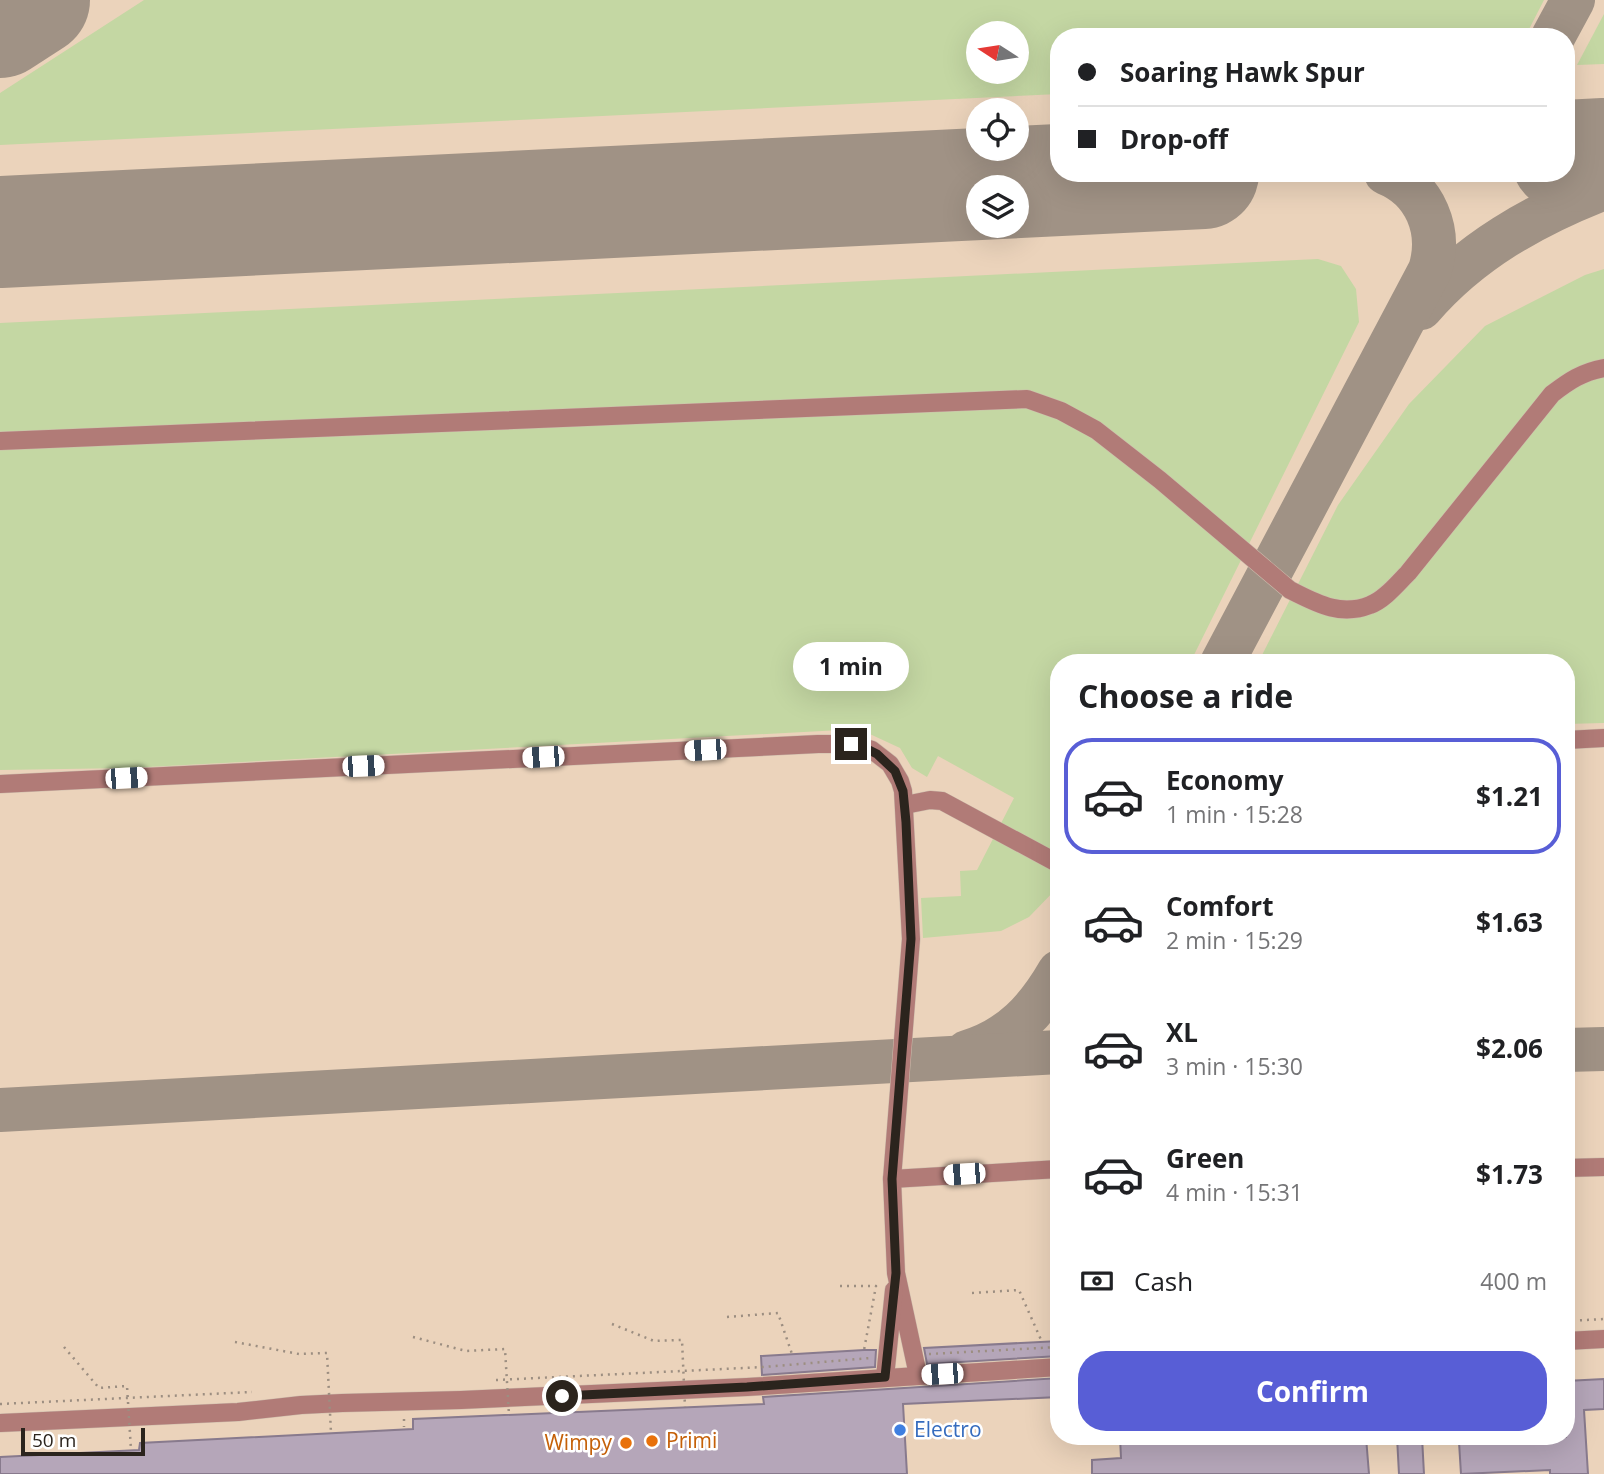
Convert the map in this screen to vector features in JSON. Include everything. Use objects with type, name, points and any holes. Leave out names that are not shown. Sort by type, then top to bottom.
[{"type":"lane","points":[[0,441],[1027,399],[1060,411],[1096,430],[1160,480],[1290,590],[1332,610],[1371,605],[1386,594],[1408,573],[1552,394],[1571,380],[1604,368]]},
{"type":"lane","points":[[1575,740],[1604,738]]},
{"type":"lane","points":[[0,784],[840,743],[861,746],[884,758],[900,781],[905,805],[911,939],[892,1179],[896,1273],[885,1377]]},
{"type":"lane","points":[[905,805],[930,800],[942,801],[1050,859]]},
{"type":"lane","points":[[1575,1168],[1604,1167]]},
{"type":"lane","points":[[892,1179],[1050,1170]]},
{"type":"lane","points":[[896,1273],[918,1375]]},
{"type":"lane","points":[[1575,1341],[1604,1339]]},
{"type":"lane","points":[[0,1423],[238,1412],[342,1403],[461,1401],[734,1388],[1050,1368]]},
{"type":"path","points":[[840,1286],[876,1286],[864,1350]]},
{"type":"path","points":[[972,1293],[1019,1290],[1042,1342]]},
{"type":"path","points":[[727,1317],[778,1313],[792,1354]]},
{"type":"path","points":[[1575,1321],[1604,1319]]},
{"type":"path","points":[[612,1324],[654,1341],[682,1340],[685,1407]]},
{"type":"path","points":[[413,1337],[466,1351],[505,1349],[509,1415]]},
{"type":"path","points":[[235,1342],[299,1354],[327,1353],[331,1433]]},
{"type":"path","points":[[64,1346],[99,1388],[127,1386],[131,1450]]},
{"type":"path","points":[[914,1354],[1050,1347]]},
{"type":"path","points":[[486,1380],[764,1367],[887,1357]]},
{"type":"path","points":[[327,1388],[341,1387]]},
{"type":"path","points":[[0,1404],[259,1391]]},
{"type":"shaded area","points":[[0,0],[1604,0],[1604,1474],[0,1474]]},
{"type":"green space","points":[[144,0],[1544,0],[1530,28],[1050,28],[1050,94],[0,145],[0,93]]},
{"type":"green space","points":[[1604,14],[1604,64],[1577,65]]},
{"type":"green space","points":[[1318,259],[1341,266],[1356,289],[1359,322],[1194,654],[1050,654],[1050,895],[1029,917],[1001,931],[923,938],[921,898],[961,896],[960,871],[977,870],[1014,798],[938,756],[927,777],[912,768],[900,748],[859,729],[129,768],[0,770],[0,323]]},
{"type":"green space","points":[[1604,269],[1604,723],[1575,724],[1575,654],[1263,654],[1338,505],[1409,404],[1485,326],[1585,275]]},
{"type":"building","points":[[1050,1341],[1050,1357],[927,1364],[924,1348]]},
{"type":"building","points":[[876,1350],[875,1367],[762,1375],[761,1356]]},
{"type":"building","points":[[1050,1379],[1050,1397],[903,1404],[907,1474],[0,1474],[0,1457],[139,1450],[140,1443],[413,1429],[413,1419],[764,1404],[763,1397]]},
{"type":"building","points":[[1604,1379],[1604,1409],[1584,1410],[1588,1474],[1550,1474],[1550,1470],[1461,1474],[1459,1445],[1575,1445],[1575,1381]]},
{"type":"building","points":[[1120,1445],[1367,1445],[1369,1474],[1092,1474],[1092,1460],[1121,1458]]},
{"type":"building","points":[[1397,1445],[1422,1445],[1424,1474],[1399,1474]]},
{"type":"taxiway","points":[[1558,28],[1573,0]]},
{"type":"taxiway","points":[[1575,136],[1604,149]]},
{"type":"taxiway","points":[[1227,654],[1430,270],[1434,241],[1428,213],[1421,200],[1402,182]]},
{"type":"taxiway","points":[[1421,308],[1460,269],[1482,252],[1528,223],[1604,188]]},
{"type":"taxiway","points":[[967,1052],[1010,1031],[1032,1011],[1050,986]]},
{"type":"taxiway","points":[[1575,1050],[1604,1049]]},
{"type":"taxiway","points":[[0,1110],[1050,1052]]},
{"type":"runway","points":[[0,22],[34,0]]},
{"type":"runway","points":[[1575,156],[1604,154]]},
{"type":"runway","points":[[0,232],[1050,181]]},
{"type":"place","name":"Electro","points":[[900,1430]]},
{"type":"place","name":"Primi","points":[[652,1441]]},
{"type":"place","name":"Wimpy","points":[[626,1443]]},
{"type":"route","points":[[562,1396],[885,1377],[896,1273],[892,1179],[911,939],[906,822],[903,791],[895,771],[884,758],[872,750],[851,744]]}]
